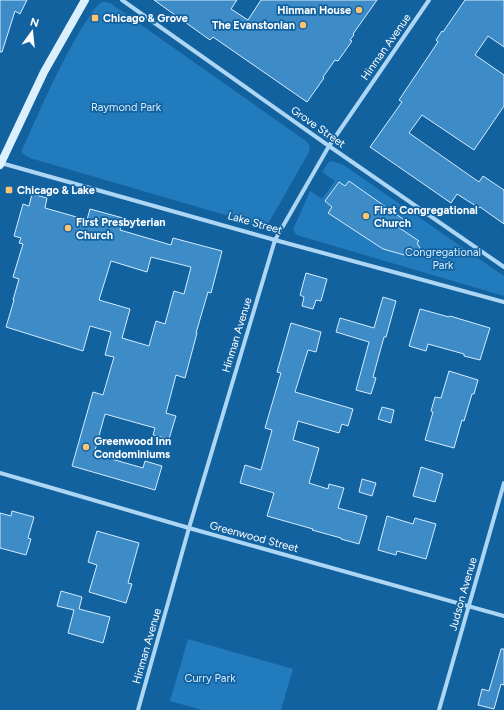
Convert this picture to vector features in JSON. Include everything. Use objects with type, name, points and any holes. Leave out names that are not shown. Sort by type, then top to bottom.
[{"type":"main road","points":[[0,163],[44,72],[86,0]]},
{"type":"street","name":"Grove Street","points":[[122,0],[328,146],[504,267]]},
{"type":"street","name":"Hinman Avenue","points":[[138,710],[189,528],[275,240],[328,146],[429,0]]},
{"type":"street","name":"Lake Street","points":[[0,163],[504,302]]},
{"type":"street","name":"Greenwood Street","points":[[0,473],[189,528],[504,616]]},
{"type":"street","name":"Judson Avenue","points":[[439,710],[504,483]]},
{"type":"green space","name":"Raymond Park","points":[[102,2],[110,3],[306,141],[310,146],[309,152],[268,224],[263,226],[30,158],[22,153],[22,150],[58,71],[91,13]]},
{"type":"green space","name":"Congregational Park","points":[[331,161],[342,164],[504,276],[504,296],[296,234],[293,230],[310,191],[322,199],[335,181],[322,172]],"holes":[[[349,181],[403,219],[398,227],[418,241],[416,244],[420,248],[418,254],[415,256],[408,256],[400,251],[398,253],[383,249],[328,213],[332,207],[325,201],[338,182],[345,186]]]},
{"type":"green space","name":"Curry Park","points":[[188,639],[293,669],[281,710],[202,710],[170,701]]},
{"type":"building","points":[[0,0],[27,0],[20,14],[15,11],[2,52],[0,52]]},
{"type":"building","points":[[154,0],[237,0],[231,9],[248,20],[261,0],[377,0],[353,34],[354,35],[350,40],[352,41],[338,61],[335,60],[307,102],[213,37],[210,40]]},
{"type":"building","points":[[465,0],[504,0],[504,47],[488,36],[475,55],[504,75],[504,106],[474,150],[422,115],[409,133],[479,182],[483,176],[504,190],[504,224],[480,207],[479,208],[457,194],[451,203],[370,147],[402,102],[399,100],[438,42],[436,40]]},
{"type":"building","name":"First Congregational Church","points":[[349,181],[403,219],[398,227],[419,241],[417,243],[420,248],[418,254],[415,256],[408,256],[383,249],[328,213],[332,207],[325,201],[339,182],[345,186]]},
{"type":"building","points":[[32,194],[47,198],[45,208],[87,220],[90,209],[123,218],[120,230],[171,245],[173,238],[222,251],[211,293],[208,292],[196,333],[185,378],[176,375],[166,413],[176,416],[169,439],[153,435],[155,428],[105,414],[94,454],[143,468],[145,461],[162,466],[155,490],[72,466],[93,392],[103,395],[114,357],[105,355],[111,332],[90,326],[83,351],[6,327],[19,279],[13,277],[23,244],[19,243],[21,238],[14,236],[23,204],[29,206]],"holes":[[[151,257],[191,267],[184,294],[174,291],[165,324],[156,321],[149,346],[122,338],[130,309],[99,300],[111,261],[147,272]]]},
{"type":"building","points":[[306,273],[327,279],[321,301],[316,300],[313,309],[302,306],[304,297],[300,295]]},
{"type":"building","points":[[383,297],[396,301],[373,377],[376,378],[371,394],[356,390],[369,342],[336,332],[340,318],[374,328]]},
{"type":"building","points":[[420,309],[490,328],[480,360],[428,344],[426,351],[409,346]]},
{"type":"building","points":[[291,323],[321,332],[316,352],[308,350],[295,392],[353,409],[348,426],[342,424],[339,433],[298,421],[293,440],[319,448],[309,483],[328,489],[329,484],[344,488],[338,508],[367,516],[359,544],[267,516],[274,493],[240,483],[245,465],[261,470],[272,430],[265,428],[281,373],[277,372]]},
{"type":"building","points":[[449,371],[478,380],[464,421],[462,420],[454,448],[425,440],[433,412],[431,411],[435,397],[441,398]]},
{"type":"building","points":[[382,407],[394,410],[391,423],[378,419]]},
{"type":"building","points":[[421,467],[443,474],[435,502],[413,496]]},
{"type":"building","points":[[362,479],[376,483],[372,496],[359,492]]},
{"type":"building","points":[[12,511],[34,517],[28,538],[31,539],[26,555],[0,548],[0,513],[11,516]]},
{"type":"building","points":[[387,516],[413,524],[415,518],[436,524],[426,559],[397,551],[396,555],[378,550]]},
{"type":"building","points":[[97,531],[139,543],[128,583],[132,584],[126,603],[89,592],[97,565],[88,562]]},
{"type":"building","points":[[61,591],[82,597],[79,609],[110,617],[103,643],[68,633],[74,610],[57,606]]},
{"type":"building","points":[[501,649],[504,649],[504,685],[501,684],[494,709],[478,705],[482,689],[489,691]]},
{"type":"place","name":"Hinman House","points":[[359,10]]},
{"type":"place","name":"Chicago & Grove","points":[[95,18]]},
{"type":"place","name":"The Evanstonian","points":[[303,25]]},
{"type":"place","name":"Chicago & Lake","points":[[9,190]]},
{"type":"place","name":"First Congregational Church","points":[[366,216]]},
{"type":"place","name":"First Presbyterian Church","points":[[68,228]]},
{"type":"place","name":"Greenwood Inn Condominiums","points":[[86,447]]}]
